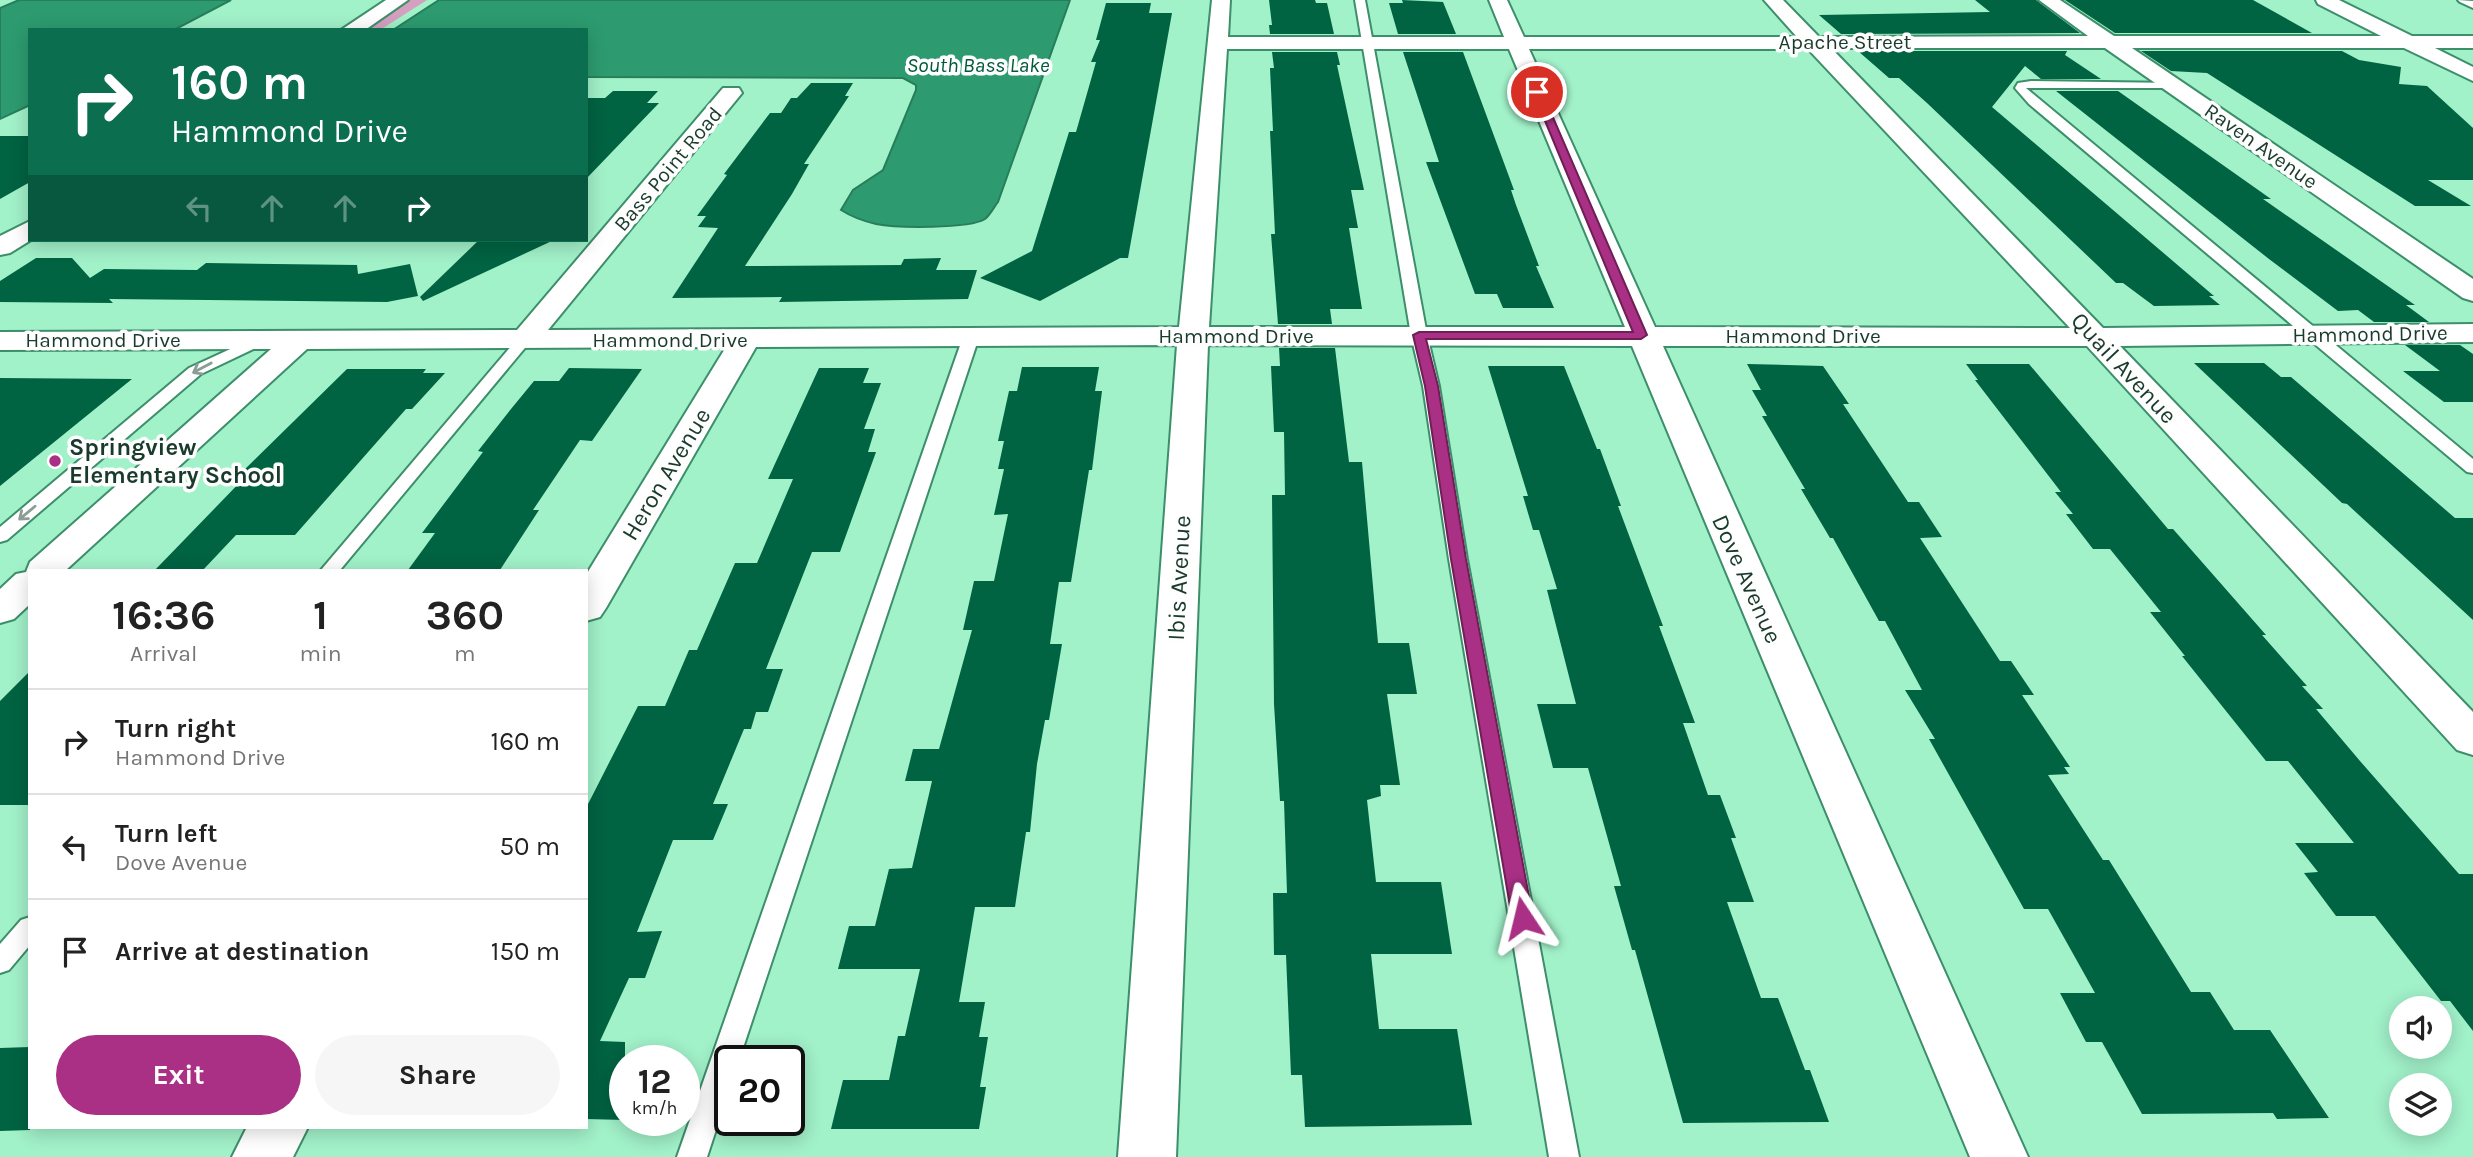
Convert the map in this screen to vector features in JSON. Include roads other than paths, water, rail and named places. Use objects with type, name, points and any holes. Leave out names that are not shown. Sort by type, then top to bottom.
[{"type":"street","points":[[354,28],[399,0]]},
{"type":"street","name":"Ibis Avenue","points":[[1147,1157],[1193,336],[1221,0]]},
{"type":"street","name":"Dove Avenue","points":[[1498,0],[1999,1157]]},
{"type":"street","name":"Quail Avenue","points":[[1773,0],[2473,739]]},
{"type":"street","name":"Raven Avenue","points":[[2048,0],[2473,292]]},
{"type":"street","points":[[2325,0],[2473,75]]},
{"type":"street","name":"Apache Street","points":[[1217,43],[2473,42]]},
{"type":"street","name":"Bass Point Road","points":[[524,340],[732,93]]},
{"type":"street","points":[[0,247],[28,230]]},
{"type":"street","name":"Hammond Drive","points":[[0,341],[745,340],[1419,335],[2095,337],[2473,333]]},
{"type":"street","points":[[45,569],[300,339]]},
{"type":"street","name":"Heron Avenue","points":[[588,605],[745,340]]},
{"type":"street","points":[[0,610],[28,585]]},
{"type":"street","points":[[261,1157],[278,1129]]},
{"type":"lane","points":[[1360,0],[1419,335],[1432,386],[1458,559],[1564,1157]]},
{"type":"lane","points":[[2463,0],[2473,5]]},
{"type":"lane","points":[[2172,85],[2031,83],[2020,88],[2033,102],[2473,468]]},
{"type":"lane","points":[[692,1157],[971,338]]},
{"type":"lane","points":[[0,536],[195,371],[263,339]]},
{"type":"lane","points":[[331,569],[524,340]]},
{"type":"lane","points":[[0,962],[28,928]]},
{"type":"water","points":[[19,0],[231,0],[178,28],[28,28],[28,106],[0,119],[0,8]]},
{"type":"water","name":"South Bass Lake","points":[[439,0],[1070,0],[998,202],[985,219],[949,226],[876,224],[841,210],[853,190],[883,170],[916,90],[916,85],[903,78],[588,77],[588,28],[396,28]]},
{"type":"place","name":"Springview Elementary School","points":[[55,461]]}]
